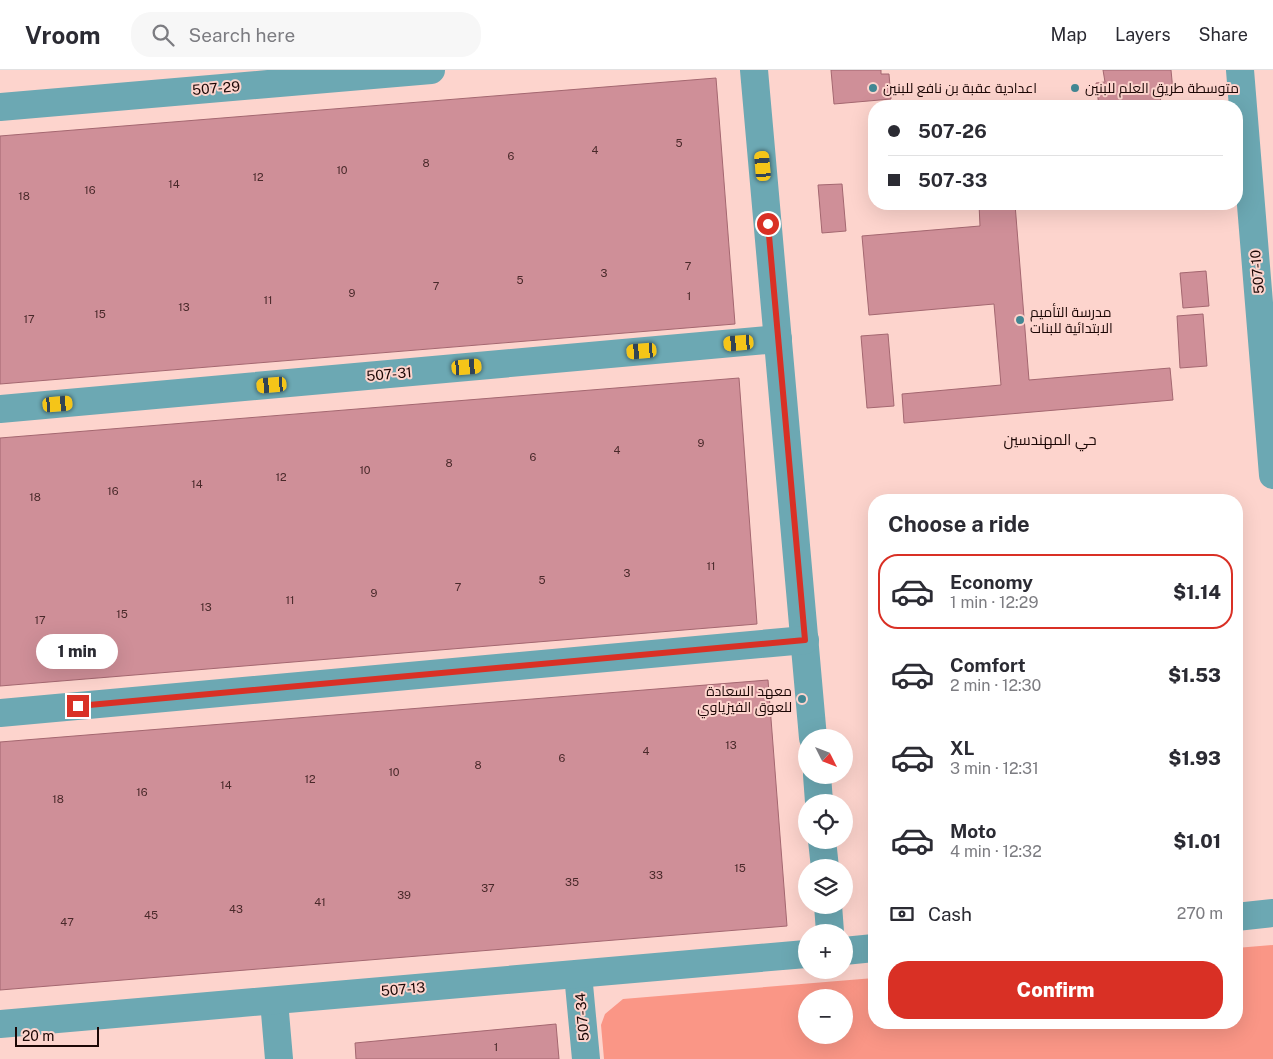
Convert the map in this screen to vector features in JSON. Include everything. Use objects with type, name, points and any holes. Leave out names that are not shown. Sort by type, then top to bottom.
[{"type":"street","name":"507-29","points":[[0,107],[431,70]]},
{"type":"street","points":[[754,70],[812,729]]},
{"type":"street","name":"507-10","points":[[1240,70],[1266,295],[1273,475]]},
{"type":"street","name":"507-31","points":[[0,409],[778,339]]},
{"type":"street","points":[[0,713],[805,640]]},
{"type":"street","points":[[1243,915],[1273,913]]},
{"type":"street","points":[[853,950],[868,949]]},
{"type":"street","name":"507-13","points":[[0,1024],[798,955]]},
{"type":"street","name":"507-34","points":[[578,974],[586,1059]]},
{"type":"street","points":[[274,1001],[279,1059]]},
{"type":"shaded area","points":[[1273,945],[1273,1059],[604,1059],[601,1025],[605,1014],[623,999],[868,979],[868,1029],[1243,1029],[1243,947]]},
{"type":"building","points":[[831,70],[881,70],[881,74],[889,74],[891,99],[834,104]]},
{"type":"building","points":[[1103,70],[1171,70],[1173,91],[1160,92],[1161,100],[1098,100],[1096,83],[1105,82]]},
{"type":"building","points":[[716,78],[735,324],[0,384],[0,136]]},
{"type":"building","points":[[842,184],[846,231],[822,233],[818,185]]},
{"type":"building","points":[[979,210],[1015,210],[1029,380],[1170,368],[1173,400],[904,423],[902,394],[1001,385],[994,304],[869,315],[862,236],[980,226]]},
{"type":"building","points":[[1206,271],[1209,306],[1183,308],[1180,273]]},
{"type":"building","points":[[1203,314],[1207,366],[1180,368],[1177,316]]},
{"type":"building","points":[[888,334],[894,406],[867,408],[861,336]]},
{"type":"building","points":[[739,378],[757,624],[0,686],[0,438]]},
{"type":"building","points":[[768,680],[787,926],[0,990],[0,742]]},
{"type":"building","points":[[556,1024],[559,1059],[356,1059],[355,1043]]},
{"type":"place","name":"اعدادية عقبة بن نافع للبنين","points":[[873,88]]},
{"type":"place","name":"متوسطة طريق العلم للبنين","points":[[1075,88]]},
{"type":"place","name":"مدرسة التأميم الابتدائية للبنات","points":[[1020,320]]},
{"type":"place","name":"معهد السعادة للعوق الفيزياوي","points":[[802,699]]},
{"type":"district","name":"حي المهندسين","points":[[1050,440]]},
{"type":"route","points":[[78,706],[805,640],[768,224]]}]
